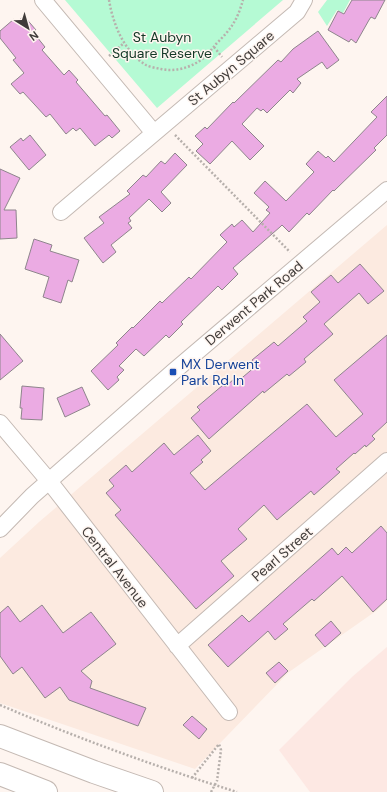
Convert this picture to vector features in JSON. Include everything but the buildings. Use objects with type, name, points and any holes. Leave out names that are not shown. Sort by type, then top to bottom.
[{"type":"highway","points":[[0,736],[94,772],[152,792]]},
{"type":"highway","points":[[0,774],[45,791]]},
{"type":"street","points":[[43,0],[98,66],[159,129]]},
{"type":"street","name":"St Aubyn Square","points":[[61,212],[297,12],[304,0]]},
{"type":"street","name":"Derwent Park Road","points":[[0,529],[32,496],[173,372],[387,190]]},
{"type":"street","name":"Central Avenue","points":[[0,423],[49,481],[228,712]]},
{"type":"street","name":"Pearl Street","points":[[177,646],[387,461]]},
{"type":"street","name":"Derwent Park Road","points":[[0,513],[32,496]]},
{"type":"street","points":[[0,786],[45,791]]},
{"type":"path","points":[[109,0],[113,20],[124,43],[136,58],[147,66],[163,70],[178,70],[202,59],[231,28],[240,11],[243,0]]},
{"type":"path","points":[[98,66],[124,43]]},
{"type":"path","points":[[159,129],[301,263]]},
{"type":"path","points":[[0,705],[123,753],[192,778],[237,792]]},
{"type":"path","points":[[192,778],[219,744],[221,750],[217,781],[210,792]]},
{"type":"shaded area","points":[[387,225],[387,601],[376,611],[289,672],[195,769],[0,703],[0,558],[39,522]]},
{"type":"shaded area","points":[[387,647],[387,792],[310,792],[279,750],[352,677]]},
{"type":"green space","name":"St Aubyn Square Reserve","points":[[65,0],[283,0],[157,108]]},
{"type":"green space","points":[[327,0],[350,0],[343,13],[337,10],[327,26],[318,12]]},
{"type":"place","name":"MX Derwent Park Rd In","points":[[173,372]]}]
